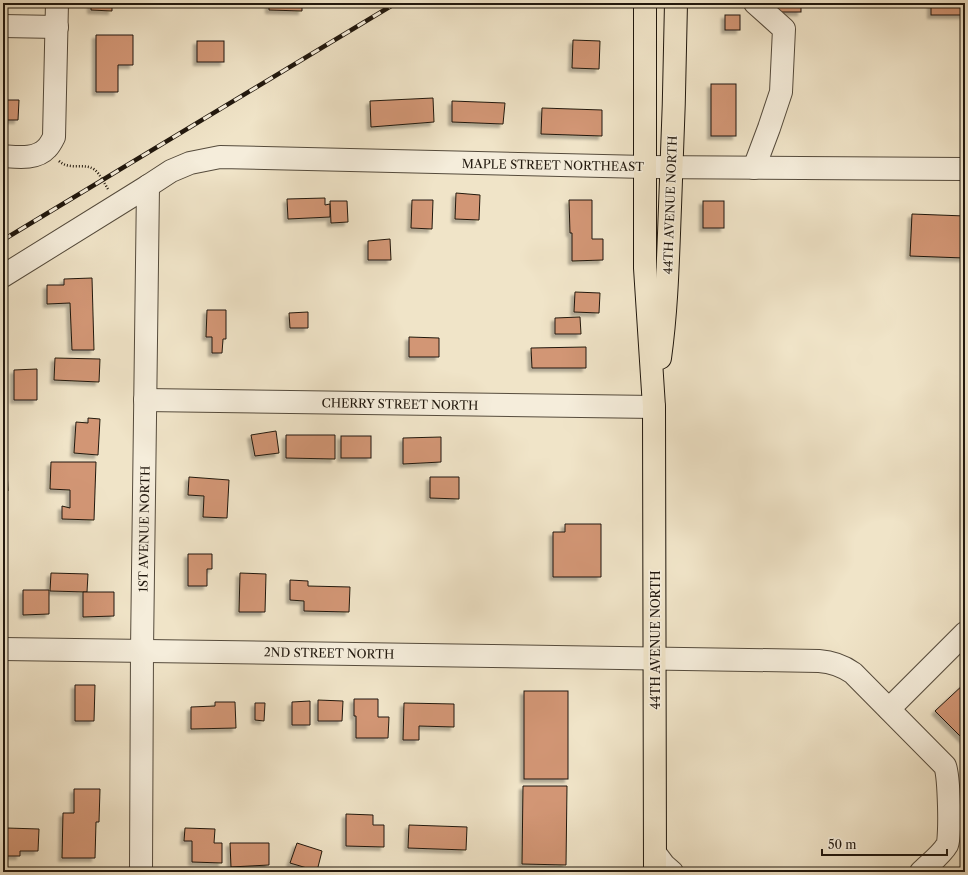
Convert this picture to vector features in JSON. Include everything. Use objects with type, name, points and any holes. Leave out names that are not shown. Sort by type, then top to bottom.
[{"type":"main road","name":"44TH AVENUE NORTH","points":[[645,3],[645,268],[654,407],[655,863]]},
{"type":"main road","name":"44TH AVENUE NORTH","points":[[654,407],[664,330],[667,287],[674,113],[676,3]]},
{"type":"main road","points":[[674,113],[680,63],[684,3]]},
{"type":"street","points":[[3,156],[30,157],[41,153],[53,154],[58,3]]},
{"type":"street","points":[[754,168],[782,92],[784,29],[755,3]]},
{"type":"street","points":[[3,26],[57,27]]},
{"type":"street","name":"MAPLE STREET NORTHEAST","points":[[3,276],[171,171],[190,163],[220,158],[645,167],[965,169]]},
{"type":"street","name":"1ST AVENUE NORTH","points":[[141,872],[142,650],[148,186]]},
{"type":"street","name":"CHERRY STREET NORTH","points":[[145,400],[654,407]]},
{"type":"street","points":[[889,709],[965,633]]},
{"type":"street","name":"2ND STREET NORTH","points":[[3,649],[826,661],[839,664],[853,673],[945,766],[947,770],[949,830],[947,845],[921,872]]},
{"type":"street","points":[[655,863],[664,865],[672,872]]},
{"type":"path","points":[[53,154],[60,163],[69,166],[89,167],[96,170],[118,205]]},
{"type":"building","points":[[91,3],[112,3],[112,11],[91,10]]},
{"type":"building","points":[[269,3],[302,3],[302,11],[269,10]]},
{"type":"building","points":[[777,3],[801,3],[801,12],[777,12]]},
{"type":"building","points":[[931,3],[965,3],[965,15],[931,15]]},
{"type":"building","points":[[725,15],[740,15],[740,30],[725,30]]},
{"type":"building","points":[[96,35],[133,35],[133,65],[118,65],[118,92],[96,92]]},
{"type":"building","points":[[573,40],[600,41],[599,69],[572,68]]},
{"type":"building","points":[[197,41],[224,41],[224,62],[197,62]]},
{"type":"building","points":[[711,84],[736,84],[736,136],[711,136]]},
{"type":"building","points":[[433,98],[434,122],[371,127],[370,101]]},
{"type":"building","points":[[3,100],[19,100],[18,120],[3,120]]},
{"type":"building","points":[[452,101],[505,103],[503,124],[452,122]]},
{"type":"building","points":[[542,108],[602,110],[602,136],[541,134]]},
{"type":"building","points":[[456,193],[480,195],[479,220],[455,219]]},
{"type":"building","points":[[325,198],[325,205],[330,204],[330,217],[288,219],[287,199]]},
{"type":"building","points":[[412,200],[433,200],[432,229],[411,228]]},
{"type":"building","points":[[569,200],[592,200],[592,239],[603,239],[603,260],[572,261],[572,233],[570,233]]},
{"type":"building","points":[[330,201],[347,201],[348,222],[331,223]]},
{"type":"building","points":[[703,201],[724,201],[724,228],[703,228]]},
{"type":"building","points":[[912,214],[965,216],[964,258],[910,256]]},
{"type":"building","points":[[390,239],[391,260],[368,260],[368,241]]},
{"type":"building","points":[[92,278],[94,350],[72,350],[70,303],[47,304],[47,285],[64,285],[64,279]]},
{"type":"building","points":[[575,292],[600,293],[599,313],[574,312]]},
{"type":"building","points":[[207,310],[226,310],[226,339],[223,339],[222,353],[212,353],[212,337],[206,337]]},
{"type":"building","points":[[308,312],[308,328],[290,328],[289,313]]},
{"type":"building","points":[[580,317],[581,334],[555,334],[555,318]]},
{"type":"building","points":[[409,337],[439,338],[439,357],[409,357]]},
{"type":"building","points":[[586,347],[586,368],[532,368],[531,348]]},
{"type":"building","points":[[55,358],[100,359],[99,382],[54,380]]},
{"type":"building","points":[[37,369],[37,400],[14,400],[14,370]]},
{"type":"building","points":[[88,418],[100,419],[98,455],[74,453],[76,422],[88,423]]},
{"type":"building","points":[[276,431],[279,453],[255,456],[251,435]]},
{"type":"building","points":[[286,435],[335,435],[335,459],[286,458]]},
{"type":"building","points":[[341,436],[371,436],[371,458],[341,458]]},
{"type":"building","points":[[441,437],[441,462],[403,464],[403,438]]},
{"type":"building","points":[[51,462],[96,462],[94,520],[62,519],[62,506],[70,508],[70,490],[50,489]]},
{"type":"building","points":[[3,468],[7,468],[8,491],[3,491]]},
{"type":"building","points":[[189,477],[229,480],[227,518],[203,517],[204,496],[188,495]]},
{"type":"building","points":[[430,477],[459,477],[459,499],[430,498]]},
{"type":"building","points":[[565,524],[601,524],[601,577],[553,577],[553,532],[565,532]]},
{"type":"building","points":[[188,554],[212,554],[212,569],[207,569],[207,586],[188,586]]},
{"type":"building","points":[[51,573],[88,574],[87,592],[50,591]]},
{"type":"building","points":[[240,573],[266,574],[265,612],[239,612]]},
{"type":"building","points":[[290,580],[308,581],[308,586],[350,587],[349,612],[304,611],[304,601],[290,600]]},
{"type":"building","points":[[23,590],[49,590],[49,614],[23,615]]},
{"type":"building","points":[[83,592],[114,592],[114,616],[83,617]]},
{"type":"building","points":[[965,683],[965,741],[935,711]]},
{"type":"building","points":[[75,685],[95,685],[94,721],[75,721]]},
{"type":"building","points":[[524,691],[568,691],[568,779],[524,779]]},
{"type":"building","points":[[354,699],[378,699],[378,717],[389,717],[388,738],[356,738]]},
{"type":"building","points":[[318,700],[343,701],[342,721],[318,721]]},
{"type":"building","points":[[310,701],[310,725],[292,725],[292,702]]},
{"type":"building","points":[[215,702],[235,702],[236,728],[191,729],[191,707],[215,706]]},
{"type":"building","points":[[255,703],[265,703],[264,721],[255,720]]},
{"type":"building","points":[[404,703],[454,704],[454,727],[419,726],[419,740],[403,740]]},
{"type":"building","points":[[523,786],[567,786],[566,865],[522,864]]},
{"type":"building","points":[[74,789],[100,789],[99,822],[96,822],[95,858],[62,858],[63,813],[74,813]]},
{"type":"building","points":[[346,814],[373,815],[373,825],[384,825],[384,847],[346,846]]},
{"type":"building","points":[[409,825],[467,827],[466,850],[408,848]]},
{"type":"building","points":[[7,828],[39,829],[38,851],[20,851],[20,856],[7,856]]},
{"type":"building","points":[[185,828],[215,829],[214,843],[222,843],[222,863],[192,862],[192,841],[184,841]]},
{"type":"building","points":[[230,843],[269,843],[269,865],[231,867]]},
{"type":"building","points":[[297,843],[322,851],[317,871],[290,863]]},
{"type":"railway","points":[[3,240],[396,3]]}]
